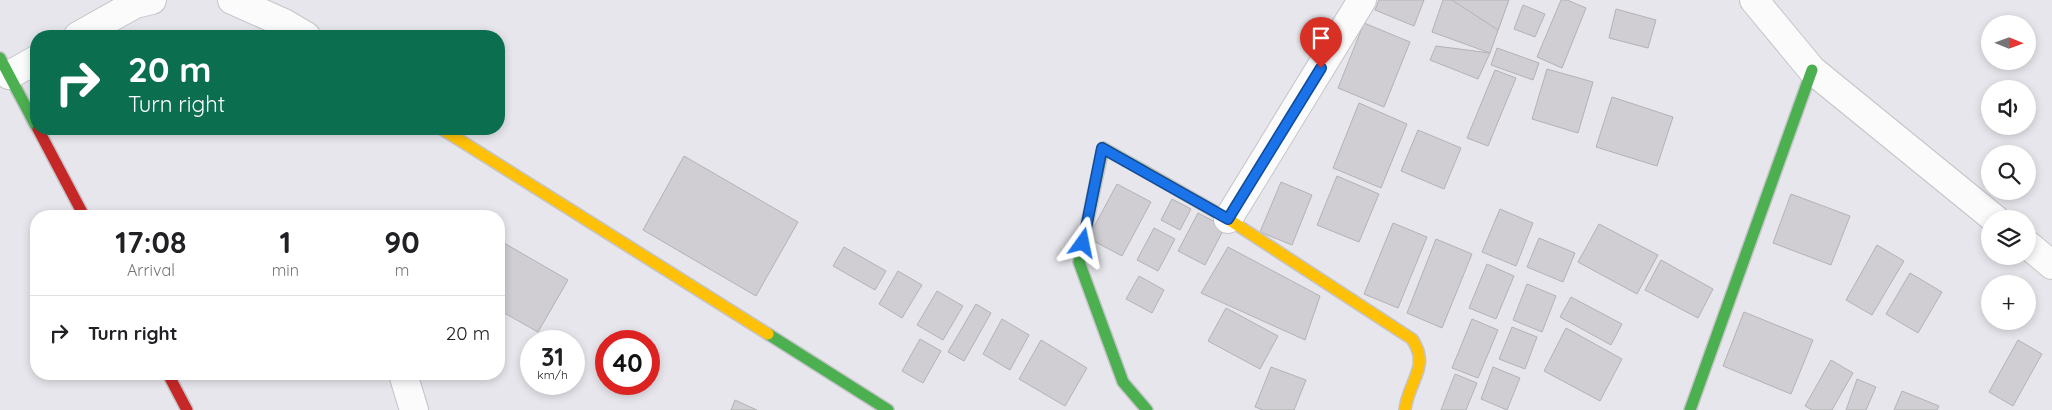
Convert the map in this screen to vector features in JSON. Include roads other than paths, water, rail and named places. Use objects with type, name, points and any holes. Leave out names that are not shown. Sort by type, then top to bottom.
[{"type":"street","points":[[89,30],[135,4],[152,0]]},
{"type":"street","points":[[232,0],[284,22],[297,30]]},
{"type":"street","points":[[1228,219],[1362,0]]},
{"type":"street","points":[[1754,0],[1812,70],[1984,210]]},
{"type":"street","points":[[30,61],[5,66],[30,114]]},
{"type":"street","points":[[1690,410],[1812,70]]},
{"type":"street","points":[[41,135],[81,210]]},
{"type":"street","points":[[452,135],[888,410]]},
{"type":"street","points":[[1147,410],[1123,382],[1079,262],[1102,148],[1228,219],[1412,339],[1421,352],[1421,364],[1408,393],[1405,410]]},
{"type":"street","points":[[2036,252],[2052,265]]},
{"type":"street","points":[[171,380],[187,410]]},
{"type":"street","points":[[405,380],[414,410]]}]
